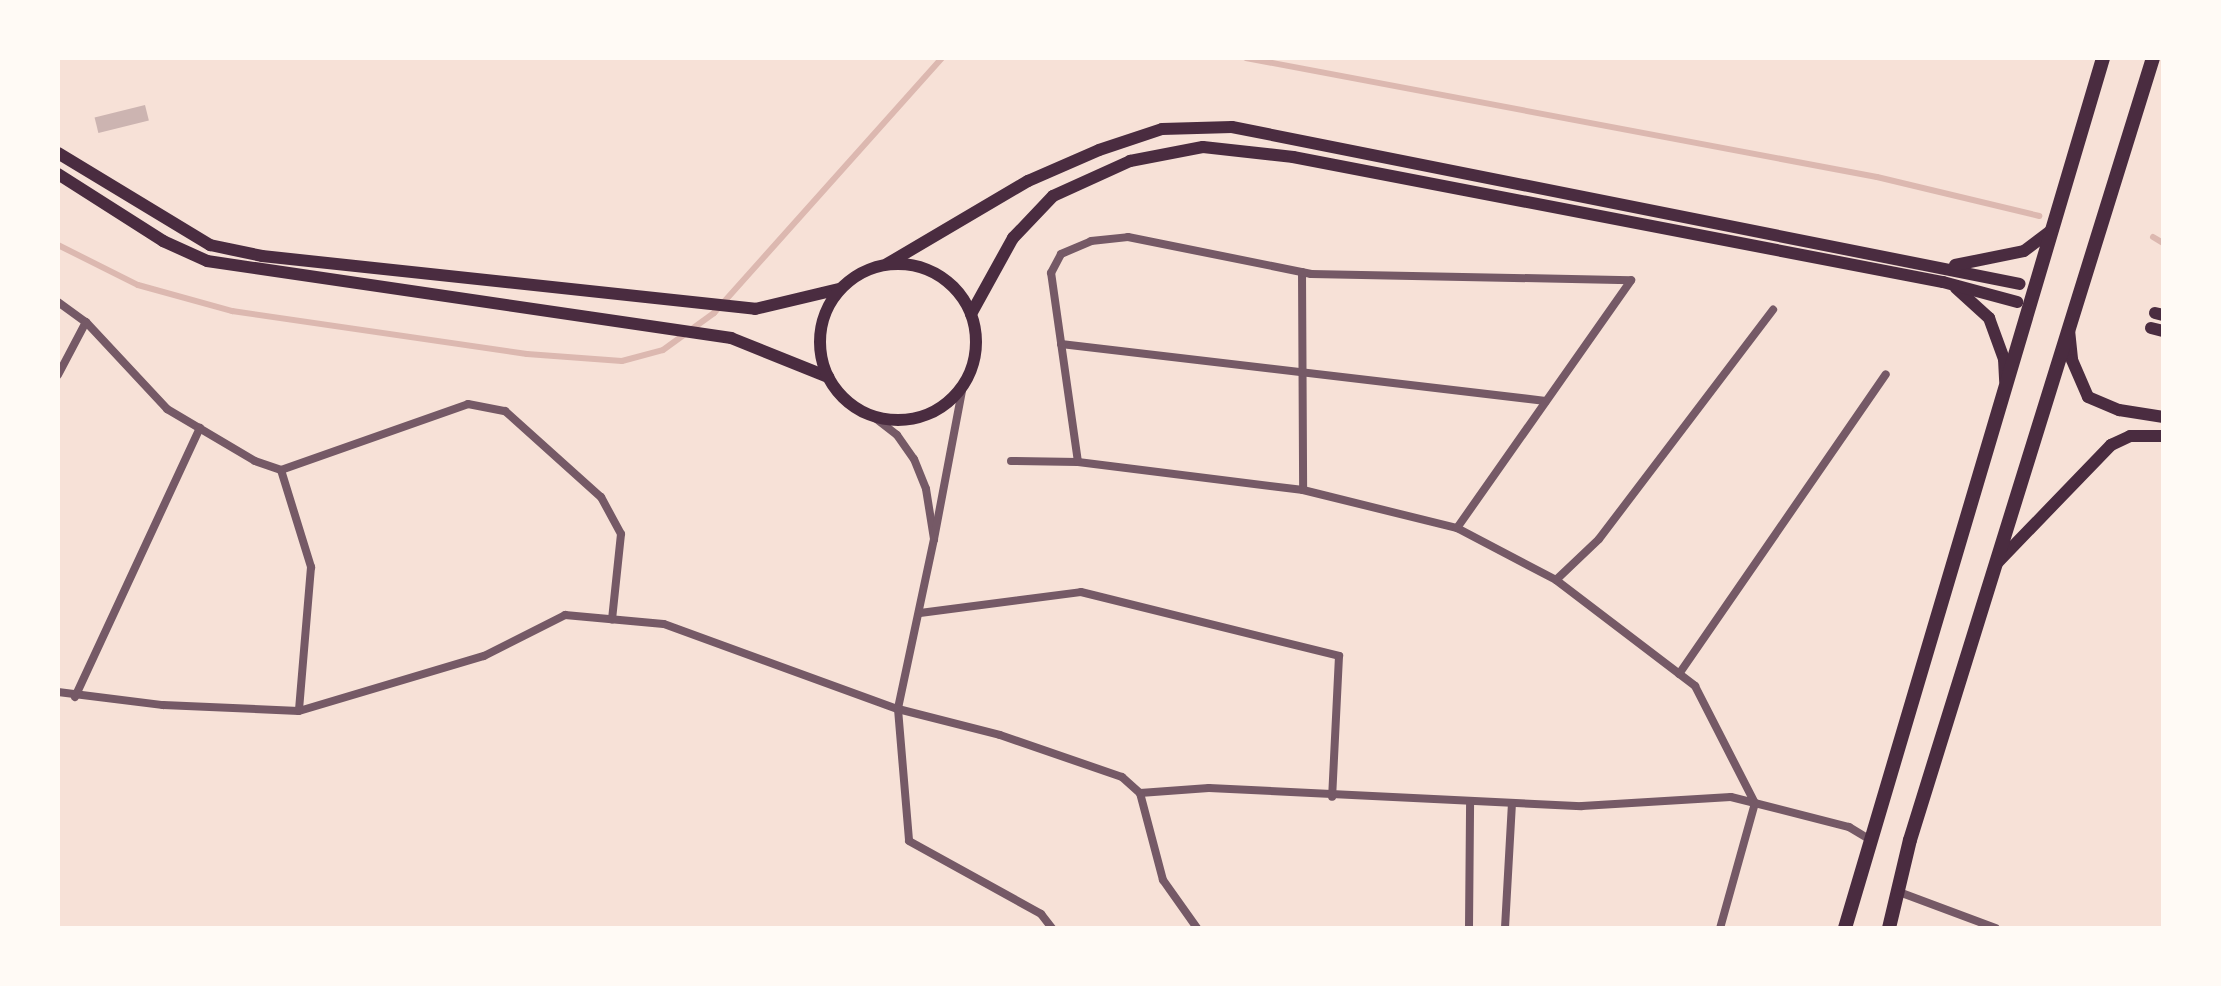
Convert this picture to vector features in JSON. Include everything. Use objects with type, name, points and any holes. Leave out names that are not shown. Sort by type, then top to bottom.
[{"type":"main road","points":[[1845,928],[2103,58]]},
{"type":"main road","points":[[1889,928],[1996,564],[2153,58]]},
{"type":"main road","points":[[58,153],[210,245],[262,256],[755,309],[839,289],[861,273],[887,264],[1028,181],[1099,150],[1162,129],[1232,127],[1947,266],[2020,284]]},
{"type":"main road","points":[[971,314],[1013,238],[1053,196],[1130,161],[1203,147],[1293,157],[1943,282],[2017,302]]},
{"type":"main road","points":[[58,174],[163,241],[207,261],[652,323],[731,338],[828,377]]},
{"type":"main road","points":[[1947,266],[2024,251],[2051,231]]},
{"type":"main road","points":[[839,289],[825,312],[819,339],[828,377],[852,406],[874,417],[924,417],[963,386],[976,338],[971,314],[939,276],[914,266],[887,264]]},
{"type":"main road","points":[[1943,282],[1989,318],[2004,359],[2005,383]]},
{"type":"main road","points":[[2069,329],[2072,360],[2088,397],[2119,410],[2163,417]]},
{"type":"main road","points":[[1996,564],[2111,445],[2130,436],[2163,436]]},
{"type":"street","points":[[1078,462],[1051,273],[1061,254],[1091,241],[1128,237],[1302,272],[1631,280],[1457,528]]},
{"type":"street","points":[[1302,272],[1303,490]]},
{"type":"street","points":[[58,302],[86,322],[167,409],[255,461],[281,470],[468,404],[505,411],[601,497],[621,534],[612,620]]},
{"type":"street","points":[[1556,580],[1599,539],[1773,310]]},
{"type":"street","points":[[58,375],[86,322]]},
{"type":"street","points":[[1061,344],[1546,401]]},
{"type":"street","points":[[1679,674],[1886,374]]},
{"type":"street","points":[[963,386],[920,613],[898,709],[909,841],[1041,914],[1052,928]]},
{"type":"street","points":[[874,417],[914,459],[926,489],[934,539]]},
{"type":"street","points":[[75,697],[200,428]]},
{"type":"street","points":[[1011,461],[1078,462],[1303,490],[1457,528],[1556,580],[1695,686],[1755,803],[1720,928]]},
{"type":"street","points":[[281,470],[311,567],[299,711]]},
{"type":"street","points":[[920,613],[1081,592],[1339,656],[1332,797]]},
{"type":"street","points":[[58,692],[75,697],[299,711],[484,656],[565,615],[664,624],[898,709],[1000,735],[1109,772],[1140,793],[1209,788],[1332,797],[1582,806],[1731,797],[1849,827],[1869,839]]},
{"type":"street","points":[[1140,793],[1163,880],[1197,928]]},
{"type":"street","points":[[1469,928],[1470,802]]},
{"type":"street","points":[[1505,928],[1512,803]]},
{"type":"street","points":[[1899,892],[1996,928]]},
{"type":"building","points":[[145,105],[149,121],[98,133],[95,118]]},
{"type":"waterway","points":[[58,245],[138,285],[232,311],[527,354],[622,361],[663,350],[714,313],[942,58]]},
{"type":"waterway","points":[[1246,58],[1877,177],[2039,216]]},
{"type":"waterway","points":[[2153,237],[2163,243]]}]
